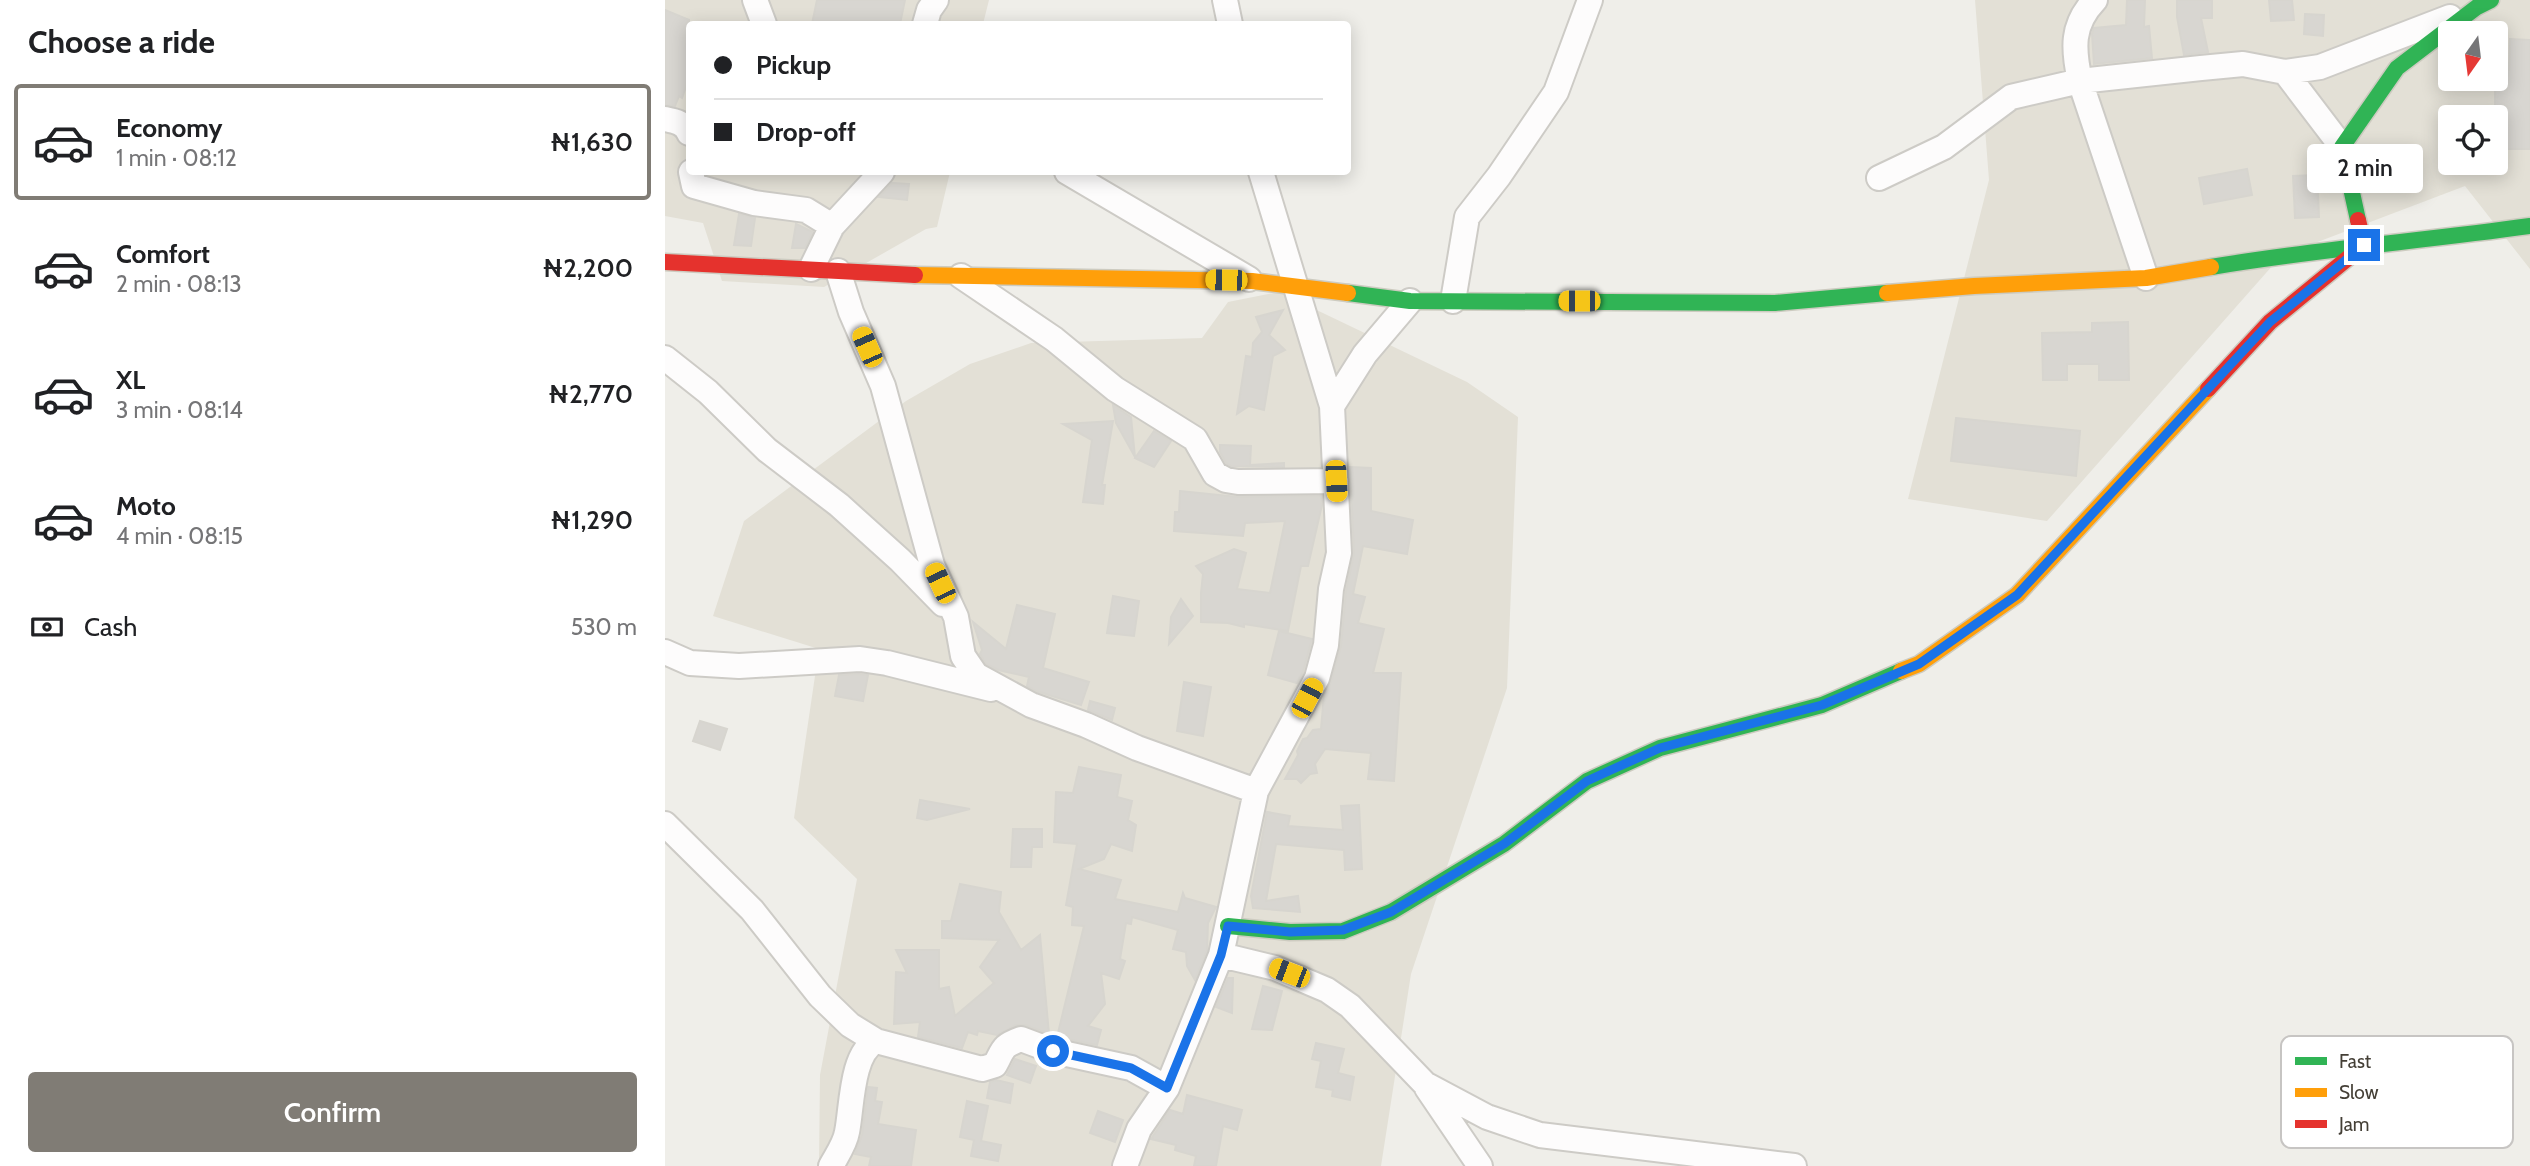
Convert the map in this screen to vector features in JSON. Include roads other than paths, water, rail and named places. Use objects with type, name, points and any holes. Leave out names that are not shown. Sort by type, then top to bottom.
[{"type":"street","points":[[755,0],[763,21]]},
{"type":"street","points":[[926,21],[936,0]]},
{"type":"street","points":[[1225,0],[1229,21]]},
{"type":"street","points":[[1453,301],[1467,218],[1556,92],[1590,0]]},
{"type":"street","points":[[2095,0],[2081,15],[2074,53],[2080,81],[2146,278]]},
{"type":"street","points":[[1879,178],[1944,147],[2011,97],[2080,81],[2243,64],[2285,72],[2321,66],[2484,4]]},
{"type":"street","points":[[2342,147],[2396,68],[2484,4]]},
{"type":"street","points":[[2285,72],[2342,147],[2364,245]]},
{"type":"street","points":[[665,119],[686,127]]},
{"type":"street","points":[[692,175],[694,186],[754,203],[806,210],[832,226]]},
{"type":"street","points":[[811,269],[832,226],[879,175]]},
{"type":"street","points":[[1072,175],[1252,281]]},
{"type":"street","points":[[1125,1166],[1139,1129],[1167,1088],[1221,955],[1256,791],[1317,678],[1326,645],[1331,589],[1339,553],[1332,406],[1263,175]]},
{"type":"street","points":[[665,262],[879,274],[1252,281],[1410,301],[1775,303],[1974,286],[2146,278],[2297,253],[2431,240],[2530,226]]},
{"type":"street","points":[[1228,926],[1290,932],[1343,930],[1391,912],[1504,844],[1587,781],[1660,748],[1822,705],[1919,664],[2017,595],[2270,322],[2364,245]]},
{"type":"street","points":[[838,271],[851,312],[883,386],[932,565],[956,617],[963,656],[976,675],[1031,705],[1086,725],[1137,748],[1256,791]]},
{"type":"street","points":[[961,276],[1054,339],[1115,389],[1195,439],[1215,474],[1238,482],[1336,481]]},
{"type":"street","points":[[1332,406],[1365,354],[1410,301]]},
{"type":"street","points":[[665,358],[708,392],[767,450],[839,505],[900,560],[956,617]]},
{"type":"street","points":[[665,652],[691,663],[739,666],[860,659],[887,663],[1012,694]]},
{"type":"street","points":[[665,824],[752,910],[820,996],[850,1025],[876,1041],[982,1069],[995,1065],[1001,1050],[1007,1044],[1021,1039],[1053,1051],[1131,1068],[1167,1088]]},
{"type":"street","points":[[1221,955],[1275,968],[1327,990],[1350,1006],[1425,1084],[1480,1166]]},
{"type":"street","points":[[831,1166],[847,1132],[861,1060],[866,1048],[876,1041]]},
{"type":"street","points":[[1425,1084],[1487,1117],[1540,1135],[1794,1166]]}]
